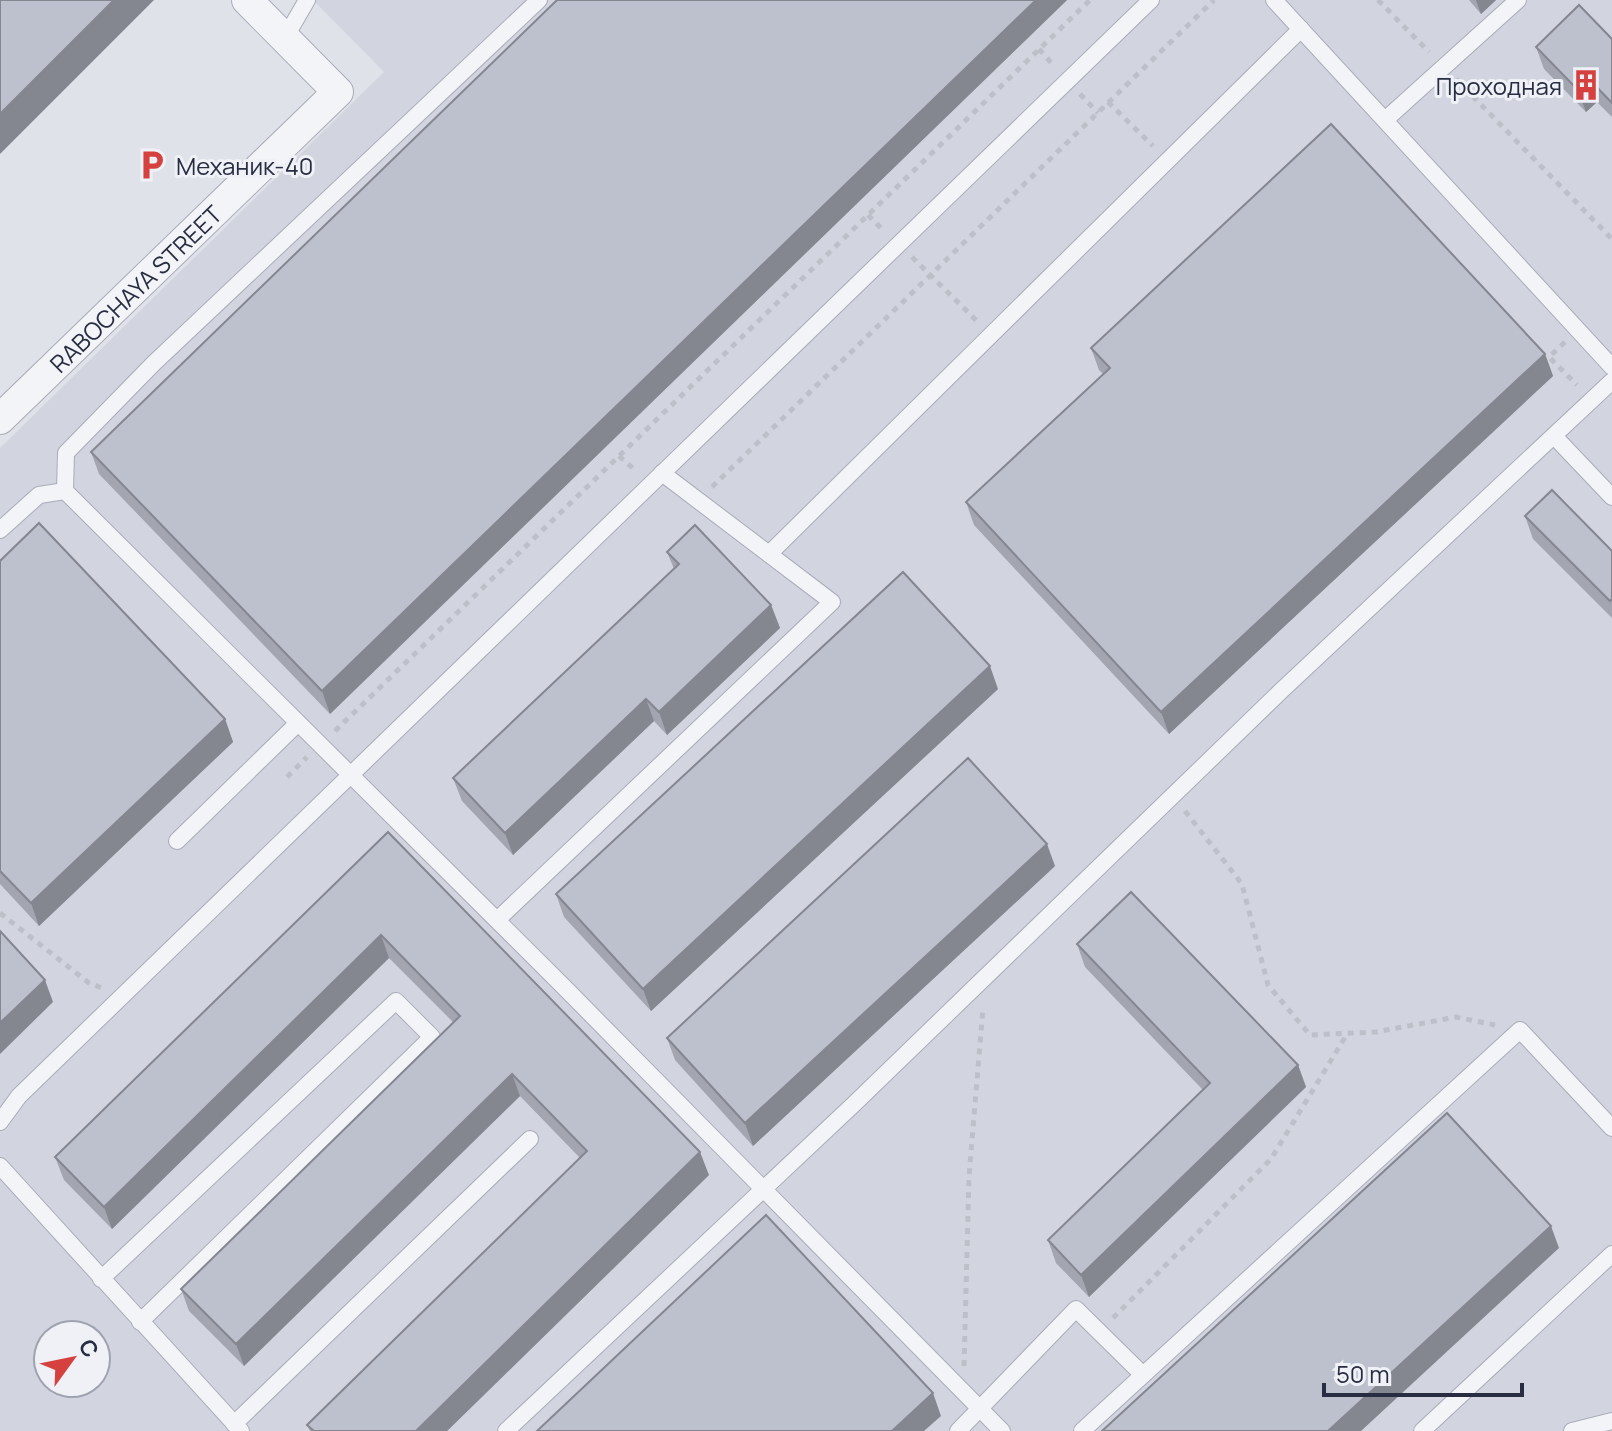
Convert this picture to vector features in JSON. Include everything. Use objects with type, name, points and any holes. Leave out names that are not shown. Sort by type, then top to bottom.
[{"type":"street","points":[[247,0],[285,38]]},
{"type":"street","name":"RABOCHAYA STREET","points":[[0,419],[338,92],[285,38]]},
{"type":"lane","points":[[285,38],[307,0]]},
{"type":"lane","points":[[539,0],[154,363],[66,453],[65,491],[497,920],[1002,1431]]},
{"type":"lane","points":[[0,1121],[19,1096],[1151,0]]},
{"type":"lane","points":[[1274,0],[1612,367]]},
{"type":"lane","points":[[1385,120],[1442,65],[1518,0]]},
{"type":"lane","points":[[769,554],[1301,29]]},
{"type":"lane","points":[[506,1431],[762,1190],[1172,795],[1612,381]]},
{"type":"lane","points":[[1554,436],[1612,497]]},
{"type":"lane","points":[[497,920],[832,602],[698,500],[656,478]]},
{"type":"lane","points":[[0,530],[39,495],[65,491]]},
{"type":"lane","points":[[177,841],[298,723]]},
{"type":"lane","points":[[101,1279],[396,1001],[432,1037],[140,1322]]},
{"type":"lane","points":[[1082,1431],[1520,1030],[1612,1128]]},
{"type":"lane","points":[[0,1166],[238,1428],[530,1139]]},
{"type":"lane","points":[[1422,1431],[1612,1254]]},
{"type":"lane","points":[[958,1431],[1076,1309],[1143,1375]]},
{"type":"lane","points":[[1572,1431],[1612,1421]]},
{"type":"path","points":[[287,777],[1090,0]]},
{"type":"path","points":[[698,500],[1214,0]]},
{"type":"path","points":[[1378,0],[1612,239]]},
{"type":"path","points":[[1108,102],[1168,161]]},
{"type":"path","points":[[868,215],[991,335]]},
{"type":"path","points":[[619,456],[656,478]]},
{"type":"path","points":[[1172,795],[1242,884],[1268,985],[1310,1035],[1376,1032],[1456,1017],[1520,1030]]},
{"type":"path","points":[[0,913],[89,983],[122,996]]},
{"type":"path","points":[[963,1391],[969,1176],[983,1007]]},
{"type":"path","points":[[1099,1332],[1271,1159],[1347,1033]]},
{"type":"shaded area","points":[[313,0],[1612,0],[1612,1431],[0,1431],[0,448],[384,72]]},
{"type":"building","points":[[0,0],[114,0],[0,114]]},
{"type":"building","points":[[557,0],[1036,0],[322,691],[91,452]]},
{"type":"building","name":"Проходная","points":[[1579,5],[1612,39],[1612,103],[1589,79],[1578,90],[1536,47]]},
{"type":"building","points":[[1331,124],[1545,354],[1161,712],[966,502],[1110,368],[1091,348]]},
{"type":"building","points":[[1552,490],[1612,551],[1610,601],[1525,516]]},
{"type":"building","points":[[39,523],[225,719],[31,903],[0,871],[0,561]]},
{"type":"building","points":[[695,525],[771,605],[659,712],[646,699],[505,833],[453,778],[679,564],[667,552]]},
{"type":"building","points":[[903,572],[990,666],[643,989],[556,894]]},
{"type":"building","points":[[968,758],[1047,844],[745,1123],[667,1038]]},
{"type":"building","points":[[388,832],[700,1152],[416,1431],[314,1431],[307,1425],[587,1151],[512,1074],[236,1344],[181,1289],[460,1016],[381,935],[104,1207],[55,1157]]},
{"type":"building","points":[[1131,892],[1298,1065],[1081,1275],[1048,1240],[1210,1083],[1077,944]]},
{"type":"building","points":[[0,931],[45,980],[0,1023]]},
{"type":"building","points":[[1447,1113],[1551,1226],[1328,1431],[1102,1431]]},
{"type":"building","points":[[766,1215],[933,1393],[892,1431],[537,1431]]},
{"type":"place","name":"Проходная","points":[[1586,85]]},
{"type":"place","name":"Механик-40","points":[[152,165]]}]
